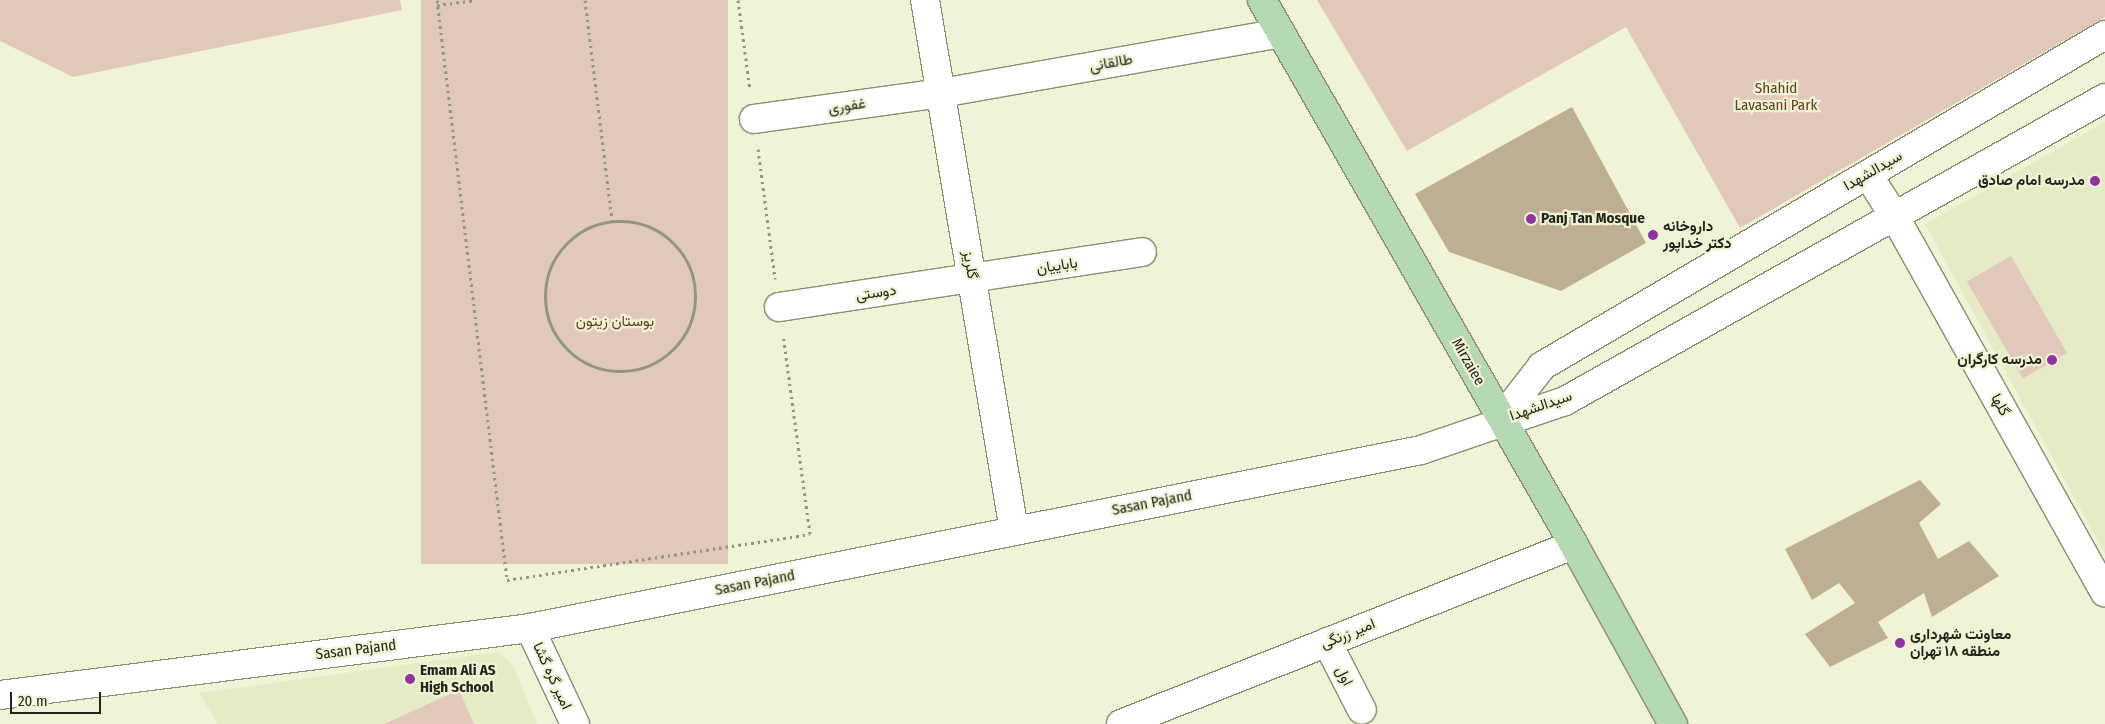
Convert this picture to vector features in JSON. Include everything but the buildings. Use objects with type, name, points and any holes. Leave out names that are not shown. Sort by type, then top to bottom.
[{"type":"main road","name":"Mirzaiee","points":[[1262,0],[1500,420],[1574,544],[1665,722]]},
{"type":"street","name":"گلریز","points":[[925,0],[1014,530]]},
{"type":"street","name":"طالقانی","points":[[941,93],[1281,33]]},
{"type":"street","name":"سیدالشهدا","points":[[1500,420],[1542,366],[2105,35]]},
{"type":"street","name":"غفوری","points":[[754,119],[941,93]]},
{"type":"street","name":"سیدالشهدا","points":[[1500,420],[1565,400],[2105,98]]},
{"type":"street","name":"گلها","points":[[1868,175],[1895,217],[2105,592]]},
{"type":"street","name":"باباییان","points":[[972,279],[1142,252]]},
{"type":"street","name":"دوستی","points":[[779,307],[972,279]]},
{"type":"street","name":"Sasan Pajand","points":[[0,695],[530,628],[1421,450],[1500,420]]},
{"type":"street","name":"امیر زرنگی","points":[[1121,724],[1574,544]]},
{"type":"street","name":"امیر گره گشا","points":[[530,628],[575,724]]},
{"type":"street","name":"اول","points":[[1327,642],[1362,710]]},
{"type":"path","points":[[437,0],[507,580],[810,534],[738,0]]},
{"type":"path","points":[[437,5],[476,0]]},
{"type":"path","points":[[585,0],[612,220]]},
{"type":"path","points":[[612,220],[646,224],[668,238],[675,243],[693,272],[696,305],[685,338],[660,361],[628,372],[594,368],[565,350],[547,321],[544,287],[555,255],[580,231],[612,220]]},
{"type":"shaded area","name":"مدرسه کارگران","points":[[2105,122],[2105,554],[1925,224]]},
{"type":"shaded area","name":"Emam Ali AS High School","points":[[498,652],[513,665],[537,724],[218,724],[199,693]]},
{"type":"green space","points":[[0,0],[400,0],[402,10],[73,77],[0,41]]},
{"type":"green space","name":"بوستان زیتون","points":[[421,0],[728,0],[728,564],[421,564]]},
{"type":"green space","name":"Shahid Lavasani Park","points":[[1317,0],[2105,0],[2105,17],[1740,228],[1626,27],[1407,151]]},
{"type":"green space","points":[[2011,256],[2067,353],[2023,378],[1967,282]]},
{"type":"green space","points":[[459,690],[474,724],[384,724]]},
{"type":"place","name":"مدرسه امام صادق","points":[[2095,181]]},
{"type":"place","name":"Panj Tan Mosque","points":[[1531,219]]},
{"type":"place","name":"داروخانه دکتر خداپور","points":[[1653,235]]},
{"type":"place","name":"مدرسه کارگران","points":[[2052,360]]},
{"type":"place","name":"معاونت شهرداری منطقه ۱۸ تهران","points":[[1900,643]]},
{"type":"place","name":"Emam Ali AS High School","points":[[410,679]]}]
